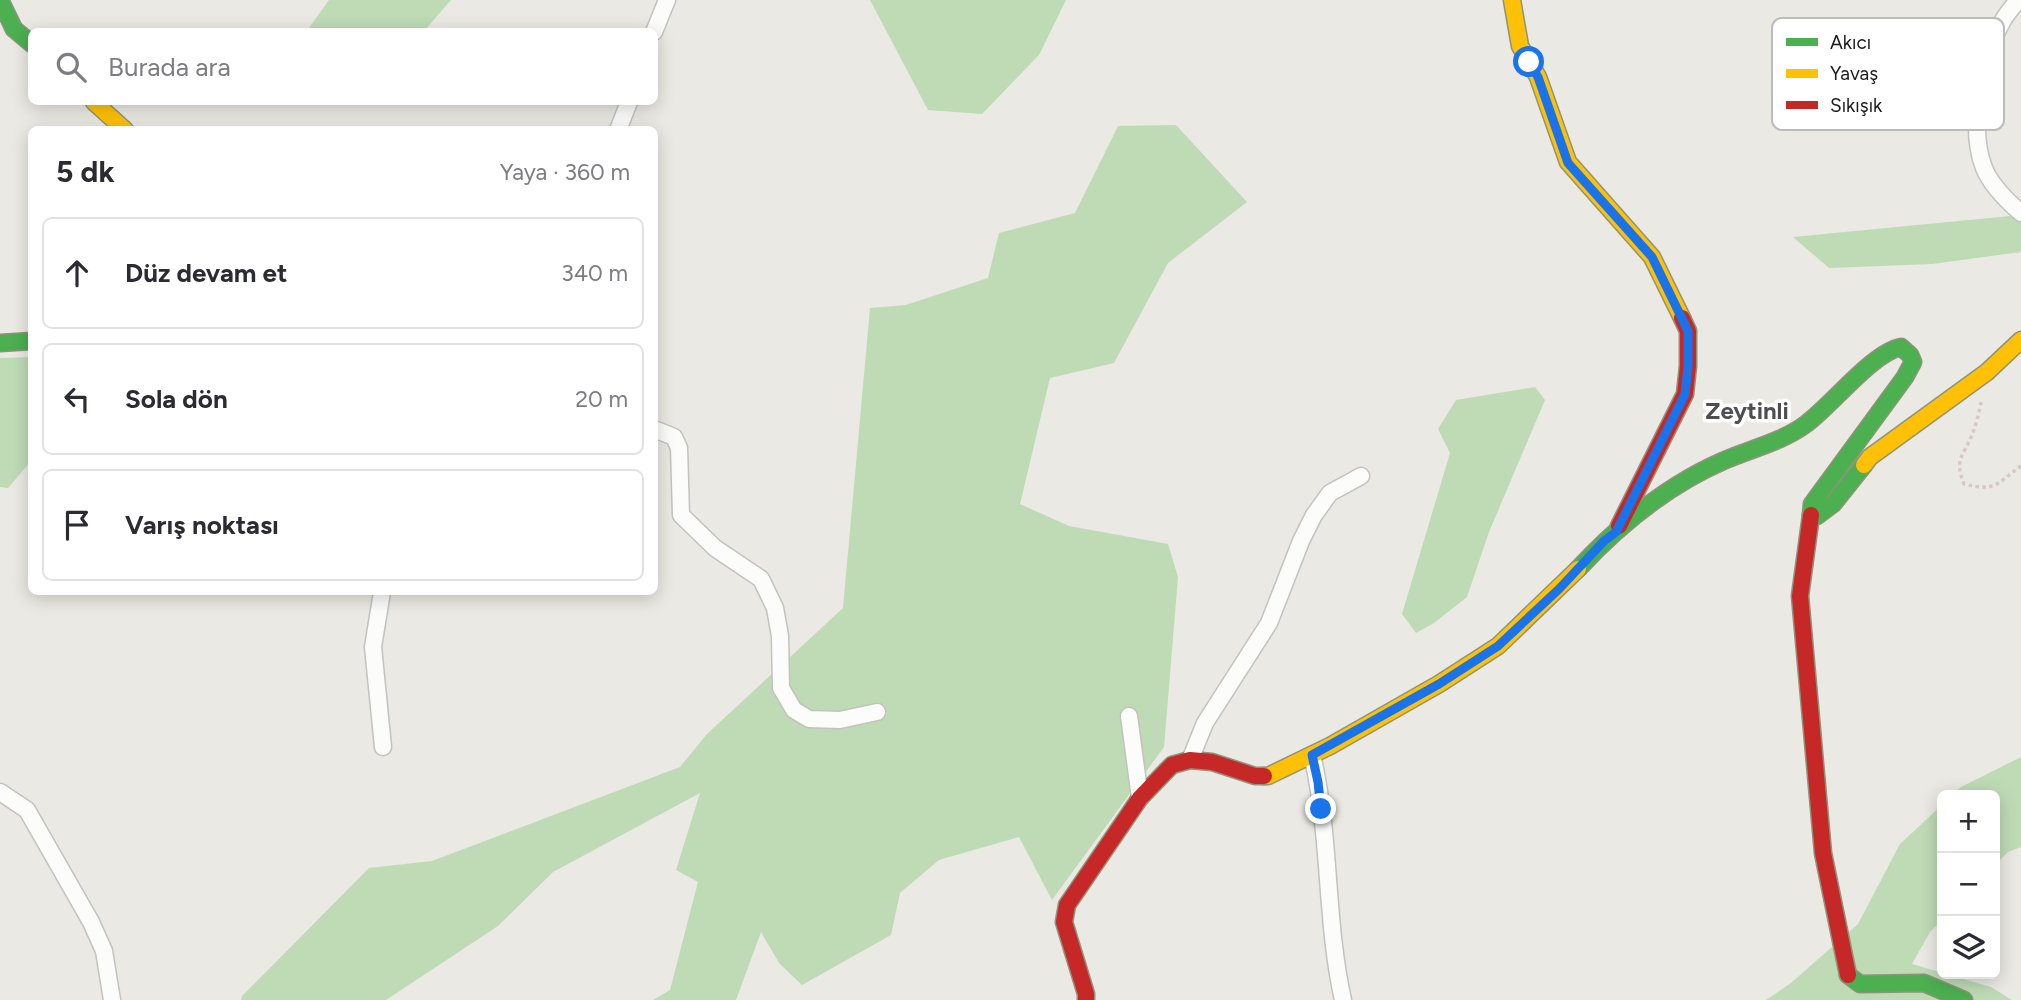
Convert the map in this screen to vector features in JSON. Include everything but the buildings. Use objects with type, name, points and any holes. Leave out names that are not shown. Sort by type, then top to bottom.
[{"type":"street","points":[[0,0],[14,29],[28,41]]},
{"type":"street","points":[[656,28],[667,0]]},
{"type":"street","points":[[1512,0],[1520,46],[1538,77],[1568,163],[1652,257],[1688,331],[1685,394],[1616,532]]},
{"type":"street","points":[[2004,19],[2018,0]]},
{"type":"street","points":[[97,105],[121,126]]},
{"type":"street","points":[[620,126],[628,105]]},
{"type":"street","points":[[1977,130],[1984,169],[2003,197],[2021,213]]},
{"type":"street","points":[[1811,515],[1817,516],[1833,504],[1870,457],[1987,372],[2021,340]]},
{"type":"street","points":[[0,343],[28,341]]},
{"type":"street","points":[[1086,1000],[1064,922],[1068,905],[1140,798],[1172,765],[1189,760],[1212,762],[1255,776],[1268,776],[1312,755],[1439,684],[1498,646],[1559,589],[1604,541],[1669,492],[1721,462],[1774,441],[1805,425],[1876,360],[1891,349],[1901,347],[1913,362],[1905,377],[1812,504],[1800,596],[1823,853],[1846,975],[1860,984],[1924,983],[1964,1000]]},
{"type":"street","points":[[658,431],[674,438],[679,448],[681,515],[715,548],[761,579],[775,608],[780,636],[780,688],[794,710],[810,719],[840,720],[877,712]]},
{"type":"street","points":[[1189,760],[1205,723],[1269,623],[1314,515],[1330,493],[1361,477]]},
{"type":"street","points":[[382,595],[373,647],[383,747]]},
{"type":"street","points":[[1129,716],[1140,798]]},
{"type":"street","points":[[1312,755],[1328,863],[1335,965],[1343,1000]]},
{"type":"street","points":[[0,792],[27,810],[91,922],[104,951],[112,1000]]},
{"type":"path","points":[[1987,372],[1972,436],[1961,454],[1959,471],[1964,484],[1979,488],[1993,487],[2021,466]]},
{"type":"green space","points":[[329,0],[451,0],[427,28],[309,28]]},
{"type":"green space","points":[[870,0],[1066,0],[1039,55],[982,114],[928,110]]},
{"type":"green space","points":[[1176,125],[1247,202],[1168,263],[1114,363],[1050,378],[1020,504],[1069,526],[1168,544],[1178,577],[1164,747],[1052,900],[1019,837],[939,860],[900,893],[891,935],[802,985],[779,963],[761,932],[736,1000],[653,1000],[670,990],[698,882],[676,870],[700,793],[553,872],[498,926],[386,1000],[241,1000],[369,868],[432,861],[680,767],[707,734],[843,608],[870,308],[906,305],[988,278],[999,233],[1075,213],[1118,126]]},
{"type":"green space","points":[[2021,215],[2021,252],[1932,264],[1829,268],[1793,237]]},
{"type":"green space","points":[[28,357],[28,465],[8,488],[0,487],[0,358]]},
{"type":"green space","points":[[1535,387],[1545,400],[1489,532],[1467,597],[1434,623],[1416,633],[1402,614],[1450,453],[1438,429],[1456,400]]},
{"type":"green space","points":[[2021,757],[2021,847],[2008,852],[2000,860],[2000,790],[1958,790]]},
{"type":"green space","points":[[1937,810],[1937,925],[1930,932],[1912,964],[1937,971],[1937,979],[1964,979],[1991,987],[2012,1000],[1766,1000],[1791,983],[1858,924],[1900,844]]},
{"type":"traffic: fast","points":[[0,0],[14,29],[28,41]]},
{"type":"traffic: fast","points":[[0,343],[28,341]]},
{"type":"traffic: fast","points":[[1578,569],[1610,537],[1663,494],[1703,471],[1797,430],[1865,369],[1890,351],[1901,347],[1913,362],[1905,377],[1812,504],[1811,515],[1817,516],[1833,504],[1864,465]]},
{"type":"traffic: fast","points":[[1848,975],[1860,984],[1924,983],[1964,1000]]},
{"type":"traffic: slow","points":[[1512,0],[1520,46],[1538,77],[1568,162],[1652,257],[1682,318]]},
{"type":"traffic: slow","points":[[97,105],[121,126]]},
{"type":"traffic: slow","points":[[1864,465],[1870,457],[1987,372],[2021,340]]},
{"type":"traffic: slow","points":[[1264,776],[1330,746],[1439,684],[1498,646],[1578,569]]},
{"type":"traffic: jam","points":[[1619,526],[1685,394],[1688,331],[1682,318]]},
{"type":"traffic: jam","points":[[1811,515],[1800,596],[1823,853],[1848,975]]},
{"type":"traffic: jam","points":[[1086,1000],[1064,922],[1067,905],[1140,798],[1172,765],[1190,760],[1212,762],[1255,776],[1264,776]]},
{"type":"district","name":"Zeytinli","points":[[1747,410]]},
{"type":"route","points":[[1321,809],[1312,755],[1439,684],[1498,646],[1559,589],[1604,541],[1616,532],[1685,394],[1688,331],[1652,257],[1568,163],[1538,77],[1529,62]]}]
